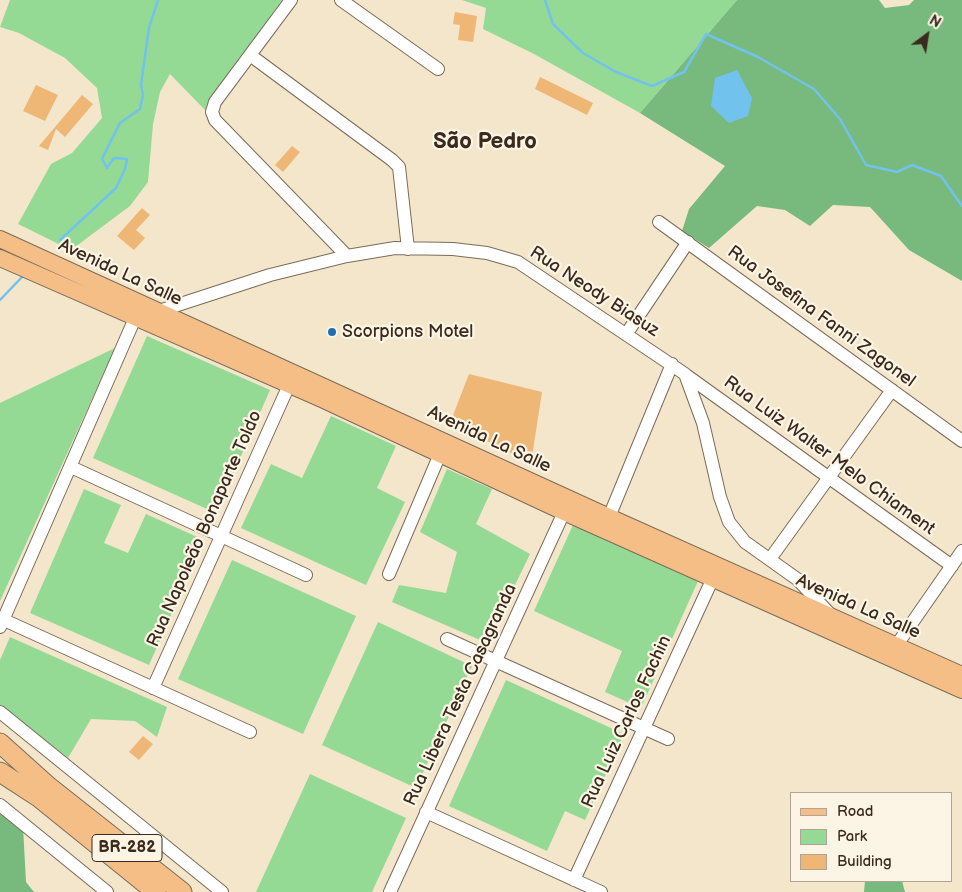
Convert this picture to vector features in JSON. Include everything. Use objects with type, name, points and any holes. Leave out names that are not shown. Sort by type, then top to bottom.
[{"type":"highway","name":"BR-282","points":[[0,743],[49,787],[182,892]]},
{"type":"highway","name":"BR-282","points":[[0,772],[40,798],[156,892]]},
{"type":"main road","name":"Avenida La Salle","points":[[0,240],[138,312],[289,385],[327,394],[440,454],[608,517],[962,690]]},
{"type":"main road","name":"Avenida La Salle","points":[[0,258],[138,312],[156,312],[518,483],[564,512],[713,578],[833,626],[896,646],[962,675]]},
{"type":"street","points":[[291,0],[215,102],[212,112],[215,120],[347,256]]},
{"type":"street","points":[[341,0],[438,69]]},
{"type":"street","points":[[250,55],[392,160],[400,168],[408,249]]},
{"type":"street","name":"Rua Josefina Fanni Zagonel","points":[[660,222],[962,440]]},
{"type":"street","points":[[627,333],[688,242]]},
{"type":"street","name":"Rua Neody Biasuz","points":[[156,312],[270,275],[347,256],[395,248],[453,249],[487,253],[518,262],[627,333],[685,374]]},
{"type":"street","points":[[138,312],[2,623],[250,732]]},
{"type":"street","points":[[608,517],[672,364]]},
{"type":"street","points":[[685,374],[700,416],[720,496],[729,522],[745,542],[797,579],[833,626]]},
{"type":"street","name":"Rua Luiz Walter Melo Chiament","points":[[685,374],[952,566]]},
{"type":"street","name":"Rua Napoleão Bonaparte Toldo","points":[[153,688],[289,385]]},
{"type":"street","points":[[770,559],[831,478],[892,390]]},
{"type":"street","points":[[388,574],[440,454]]},
{"type":"street","points":[[71,467],[306,575]]},
{"type":"street","name":"Rua Libera Testa Casagranda","points":[[390,892],[564,512]]},
{"type":"street","points":[[896,646],[962,551]]},
{"type":"street","name":"Rua Luiz Carlos Fachin","points":[[574,880],[713,578]]},
{"type":"street","points":[[447,639],[668,739]]},
{"type":"street","points":[[0,712],[222,892]]},
{"type":"street","points":[[0,805],[107,892]]},
{"type":"street","points":[[426,812],[600,892]]},
{"type":"green space","points":[[10,0],[282,0],[207,105],[206,111],[170,74],[160,92],[153,124],[148,182],[130,206],[71,250],[18,224],[51,164],[72,153],[102,118],[97,88],[65,58],[19,33],[0,27]]},
{"type":"green space","points":[[462,0],[737,0],[640,113],[534,54],[483,29],[486,8]]},
{"type":"green space","points":[[737,0],[879,0],[885,8],[909,5],[914,0],[962,0],[962,281],[909,250],[870,207],[833,205],[810,226],[785,210],[757,206],[709,248],[682,231],[689,209],[725,166],[640,113]]},
{"type":"green space","points":[[147,336],[270,390],[216,513],[93,458]]},
{"type":"green space","points":[[115,348],[0,601],[0,403]]},
{"type":"green space","points":[[331,416],[396,446],[377,488],[405,502],[366,585],[241,528],[271,464],[302,478]]},
{"type":"green space","points":[[447,469],[492,489],[476,524],[530,554],[487,643],[392,602],[399,585],[446,593],[457,552],[420,532]]},
{"type":"green space","points":[[84,489],[121,505],[104,543],[128,553],[146,514],[204,540],[149,665],[30,613]]},
{"type":"green space","points":[[573,525],[698,581],[641,708],[605,692],[622,651],[534,611]]},
{"type":"green space","points":[[232,560],[356,616],[303,734],[178,679]]},
{"type":"green space","points":[[378,622],[472,666],[416,788],[322,745]]},
{"type":"green space","points":[[10,637],[167,707],[157,737],[135,721],[91,719],[68,758],[0,705],[0,660]]},
{"type":"green space","points":[[506,680],[624,734],[585,820],[565,811],[547,851],[449,806]]},
{"type":"green space","points":[[310,774],[406,818],[372,892],[256,892]]},
{"type":"green space","points":[[0,814],[23,827],[26,882],[34,892],[0,892]]},
{"type":"green space","points":[[865,882],[902,882],[905,892],[864,892]]},
{"type":"water","points":[[737,70],[752,98],[748,116],[729,123],[711,106],[715,78]]},
{"type":"building","points":[[455,12],[477,16],[473,42],[458,40],[460,25],[453,24]]},
{"type":"building","points":[[540,77],[593,103],[587,115],[535,89]]},
{"type":"building","points":[[36,85],[58,95],[45,121],[23,111]]},
{"type":"building","points":[[82,95],[93,104],[65,137],[56,129],[48,150],[39,146]]},
{"type":"building","points":[[292,146],[300,152],[283,172],[275,165]]},
{"type":"building","points":[[142,208],[150,215],[136,230],[145,238],[134,250],[117,236]]},
{"type":"building","points":[[469,374],[542,392],[531,463],[450,423]]},
{"type":"building","points":[[143,736],[153,744],[139,760],[129,752]]},
{"type":"waterway","points":[[60,240],[116,188],[125,169],[127,159],[114,158],[107,168],[102,159],[120,123],[140,109],[143,95],[141,85],[149,28],[158,0]]},
{"type":"waterway","points":[[545,0],[553,24],[583,53],[616,72],[652,86],[684,72],[706,34],[758,57],[814,89],[840,119],[866,165],[897,172],[912,165],[941,176],[962,206]]},
{"type":"waterway","points":[[0,300],[23,276]]},
{"type":"place","name":"Scorpions Motel","points":[[332,332]]},
{"type":"district","name":"São Pedro","points":[[485,142]]}]
